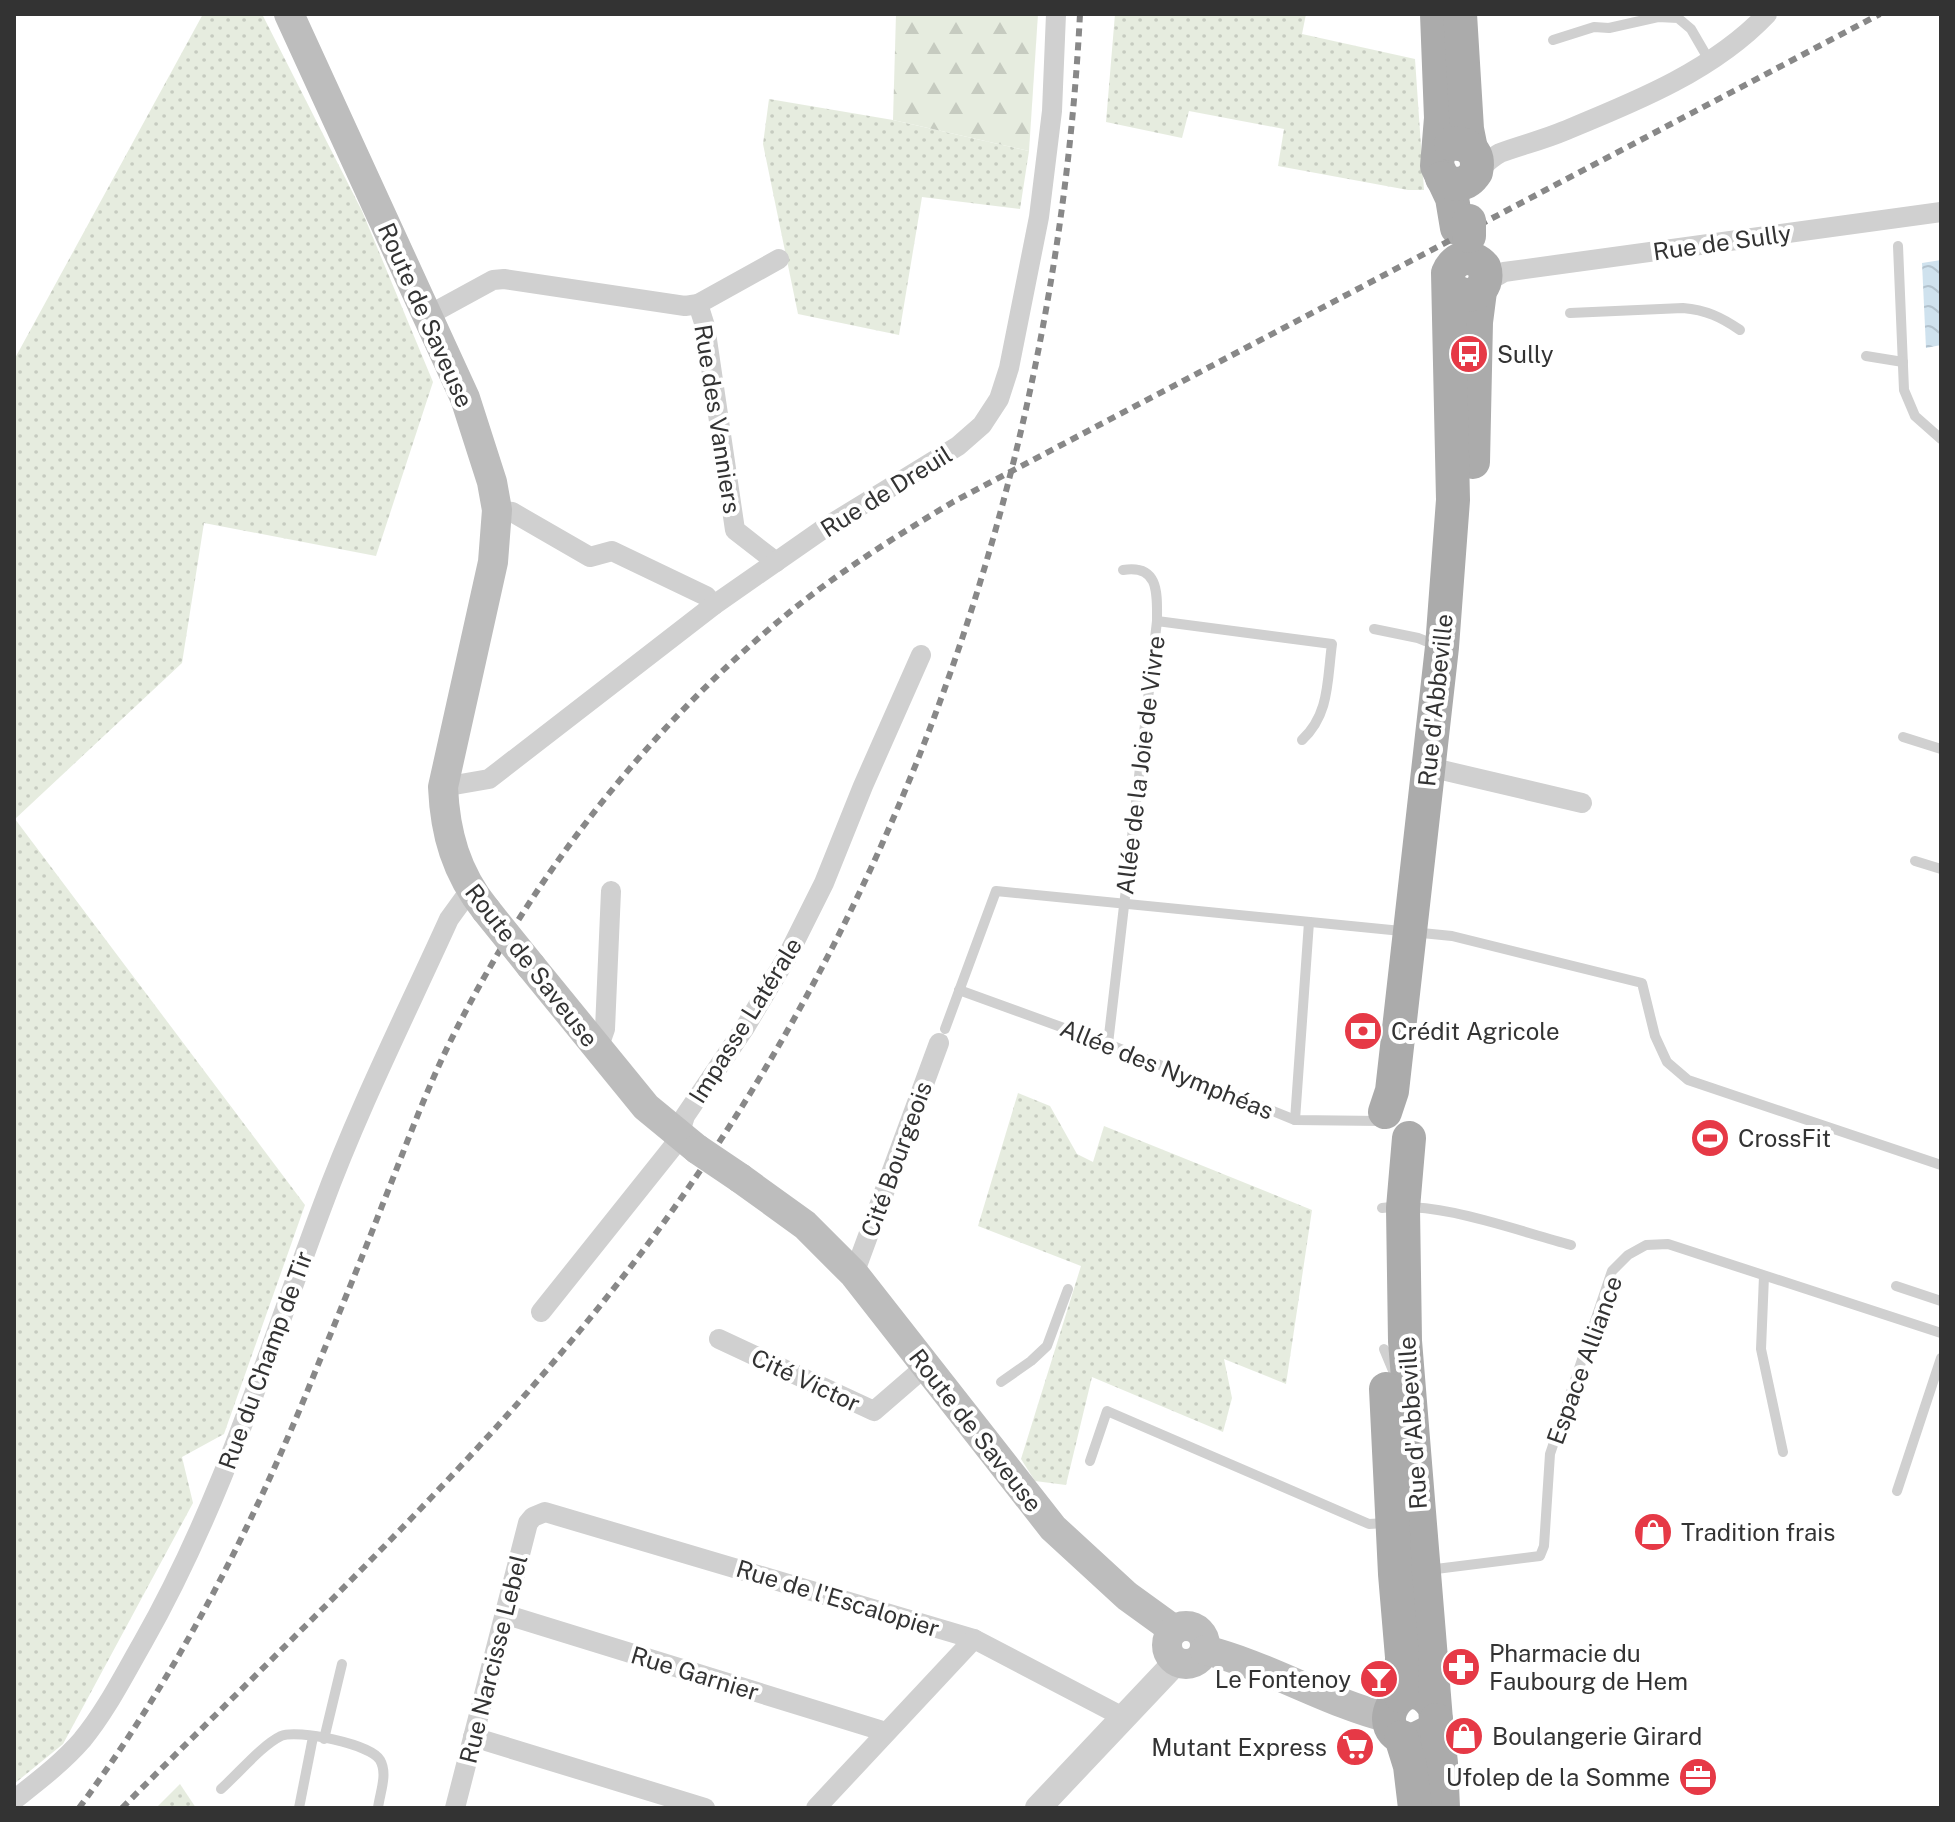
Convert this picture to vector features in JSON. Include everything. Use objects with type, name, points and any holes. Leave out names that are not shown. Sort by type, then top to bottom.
[{"type":"main road","name":"Route de Saveuse","points":[[289,14],[465,398],[484,449],[497,510],[493,562],[443,787],[444,822],[453,853],[478,900],[646,1107],[688,1142],[805,1225],[854,1274],[926,1366],[966,1404],[1053,1528],[1127,1596],[1174,1630]]},
{"type":"main road","name":"Rue d'Abbeville","points":[[1437,14],[1441,118],[1466,160]]},
{"type":"main road","name":"Rue d'Abbeville","points":[[1409,1572],[1392,1523],[1393,1202],[1387,1157],[1395,1121],[1392,1091],[1419,932],[1470,524],[1476,322],[1460,14]]},
{"type":"main road","name":"Rue d'Abbeville","points":[[1437,769],[1453,500],[1449,372],[1471,262]]},
{"type":"main road","name":"Rue d'Abbeville","points":[[1394,1345],[1409,1572],[1402,1657],[1415,1716]]},
{"type":"main road","points":[[1185,1626],[1203,1635],[1205,1650],[1196,1663],[1186,1665],[1171,1657],[1167,1643],[1174,1630],[1185,1626]]},
{"type":"main road","points":[[1205,1650],[1233,1657],[1332,1699],[1415,1716],[1441,1763],[1443,1808]]},
{"type":"main road","points":[[1415,1716],[1410,1766],[1419,1794]]},
{"type":"street","name":"Rue de Dreuil","points":[[443,787],[489,779],[714,605],[840,519],[958,446],[982,425],[999,399],[1009,368],[1039,217],[1052,111],[1056,14]]},
{"type":"street","points":[[1466,160],[1535,143],[1638,101],[1709,60],[1750,31],[1767,14]]},
{"type":"street","name":"Rue de Sully","points":[[1471,262],[1941,212]]},
{"type":"street","name":"Rue des Vanniers","points":[[427,316],[493,280],[504,279],[685,306],[698,304],[779,259]]},
{"type":"street","name":"Rue des Vanniers","points":[[698,304],[705,326],[735,530],[776,562]]},
{"type":"street","points":[[497,510],[512,512],[590,557],[612,551],[706,596],[714,605]]},
{"type":"street","name":"Impasse Latérale","points":[[541,1312],[649,1180],[688,1142],[685,1116],[771,987],[811,911],[921,655]]},
{"type":"street","points":[[1437,769],[1582,803]]},
{"type":"street","points":[[598,1049],[605,1029],[611,891]]},
{"type":"street","name":"Rue du Champ de Tir","points":[[14,1800],[61,1762],[83,1738],[128,1669],[164,1605],[250,1410],[344,1150],[449,919],[478,900]]},
{"type":"street","name":"Cité Bourgeois","points":[[854,1274],[942,1036]]},
{"type":"street","name":"Cité Victor","points":[[719,1339],[874,1411],[926,1366]]},
{"type":"street","name":"Rue Narcisse Lebel","points":[[455,1808],[528,1523],[538,1513]]},
{"type":"street","name":"Rue de l'Escalopier","points":[[538,1513],[557,1514],[974,1639],[1125,1718]]},
{"type":"street","name":"Rue Garnier","points":[[504,1614],[886,1732]]},
{"type":"street","points":[[816,1808],[974,1639]]},
{"type":"street","points":[[1038,1808],[1176,1662]]},
{"type":"street","points":[[473,1737],[705,1808]]},
{"type":"lane","points":[[1451,14],[1466,160]]},
{"type":"lane","points":[[1553,40],[1594,27],[1609,28],[1658,17],[1678,18],[1691,29],[1709,60]]},
{"type":"lane","points":[[1898,246],[1904,390],[1915,416],[1941,439]]},
{"type":"lane","points":[[1570,313],[1683,308],[1722,317],[1740,330]]},
{"type":"lane","points":[[1866,356],[1903,362]]},
{"type":"lane","points":[[1123,570],[1134,568],[1148,574],[1157,587],[1157,621]]},
{"type":"lane","name":"Allée de la Joie de Vivre","points":[[1108,1044],[1157,621],[1332,644],[1322,714],[1314,729],[1302,740]]},
{"type":"lane","points":[[1374,629],[1418,638],[1446,648]]},
{"type":"lane","points":[[1903,737],[1941,749]]},
{"type":"lane","points":[[1915,861],[1941,869]]},
{"type":"lane","points":[[942,1036],[996,891],[1452,936],[1642,983],[1655,1036],[1667,1062],[1688,1080],[1941,1165]]},
{"type":"lane","points":[[1295,1120],[1309,922]]},
{"type":"lane","name":"Allée des Nymphéas","points":[[959,990],[1108,1044],[1295,1120],[1395,1121]]},
{"type":"lane","points":[[1393,1202],[1438,1210],[1571,1245]]},
{"type":"lane","name":"Espace Alliance","points":[[1409,1572],[1540,1556],[1544,1546],[1550,1454],[1612,1271],[1628,1255],[1646,1245],[1668,1244],[1941,1333]]},
{"type":"lane","points":[[1764,1276],[1761,1349],[1783,1452]]},
{"type":"lane","points":[[1896,1286],[1941,1301]]},
{"type":"lane","points":[[1001,1382],[1047,1346],[1068,1289]]},
{"type":"lane","points":[[1394,1345],[1400,1424]]},
{"type":"lane","points":[[1897,1491],[1941,1358]]},
{"type":"lane","points":[[1090,1461],[1107,1411],[1369,1524],[1392,1523]]},
{"type":"lane","points":[[299,1808],[342,1664]]},
{"type":"lane","points":[[221,1789],[278,1737],[291,1733],[363,1746],[378,1756],[385,1770],[378,1808]]},
{"type":"lane","points":[[1419,1794],[1426,1808]]},
{"type":"green space","points":[[203,14],[262,14],[362,211],[433,382],[376,556],[204,523],[182,663],[15,819],[305,1205],[224,1434],[182,1457],[193,1503],[63,1744],[14,1784],[14,360]]},
{"type":"green space","points":[[896,14],[1038,14],[1029,151],[893,120]]},
{"type":"green space","points":[[1115,14],[1306,14],[1302,34],[1415,59],[1424,190],[1408,190],[1278,166],[1284,129],[1189,111],[1182,138],[1106,122]]},
{"type":"green space","points":[[769,99],[893,120],[1029,151],[1020,209],[922,197],[899,335],[798,314],[763,144]]},
{"type":"green space","points":[[1018,1093],[1050,1106],[1077,1154],[1093,1162],[1104,1126],[1312,1210],[1286,1384],[1224,1359],[1232,1398],[1223,1432],[1092,1377],[1066,1485],[1035,1481],[1021,1459],[1081,1266],[978,1226]]},
{"type":"green space","points":[[180,1784],[196,1808],[156,1808]]},
{"type":"water","points":[[1941,260],[1941,345],[1926,348],[1922,263]]},
{"type":"railway","points":[[122,1808],[372,1559],[551,1365],[607,1297],[710,1157],[800,1008],[878,853],[943,693],[996,527],[1037,358],[1065,187],[1080,14]]},
{"type":"railway","points":[[79,1808],[177,1659],[233,1555],[284,1447],[432,1082],[481,983],[515,925],[593,814],[636,761],[729,664],[800,603],[953,502],[1880,14]]},
{"type":"place","name":"Sully","points":[[1469,354]]},
{"type":"place","name":"Crédit Agricole","points":[[1363,1031]]},
{"type":"place","name":"CrossFit","points":[[1710,1138]]},
{"type":"place","name":"Tradition frais","points":[[1653,1532]]},
{"type":"place","name":"Pharmacie du Faubourg de Hem","points":[[1461,1667]]},
{"type":"place","name":"Le Fontenoy","points":[[1379,1679]]},
{"type":"place","name":"Boulangerie Girard","points":[[1464,1736]]},
{"type":"place","name":"Mutant Express","points":[[1355,1747]]},
{"type":"place","name":"Ufolep de la Somme","points":[[1698,1777]]}]
